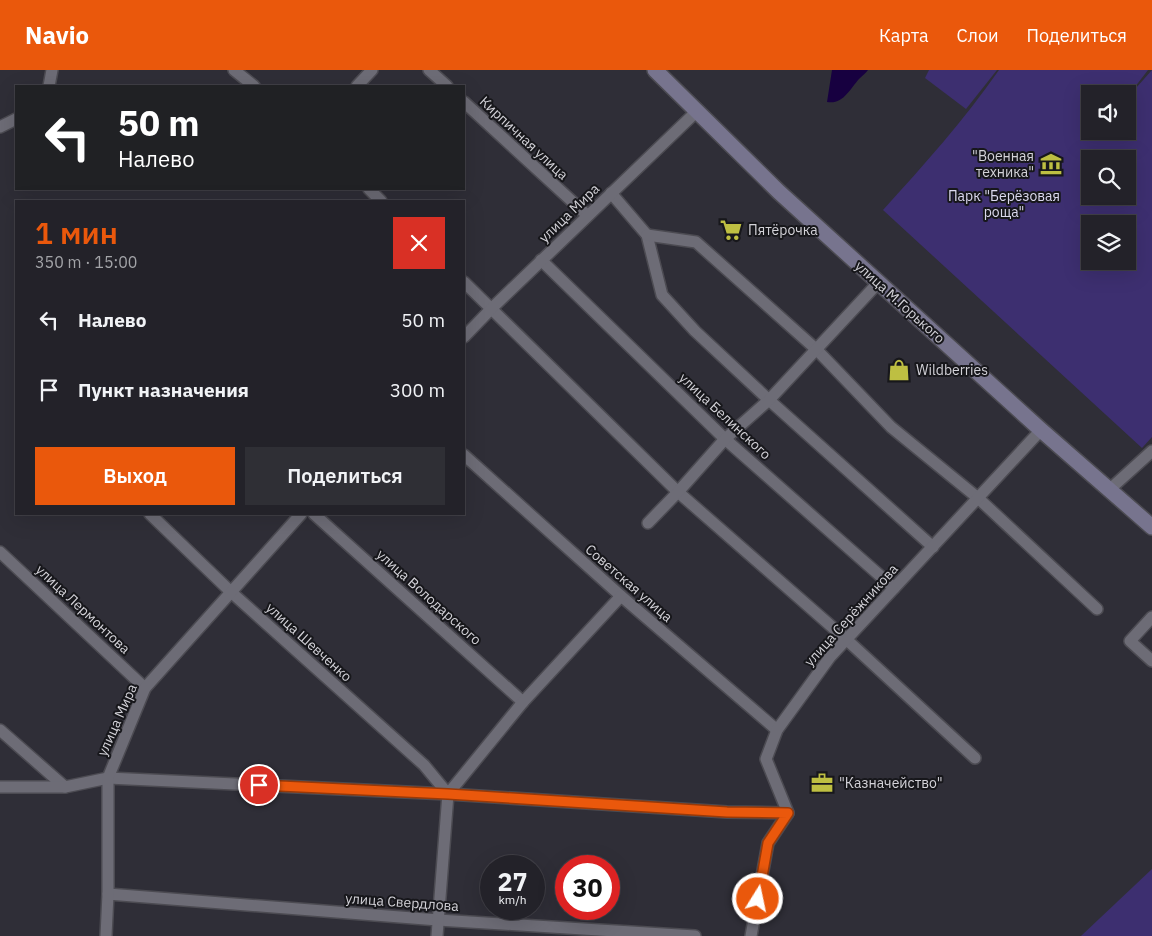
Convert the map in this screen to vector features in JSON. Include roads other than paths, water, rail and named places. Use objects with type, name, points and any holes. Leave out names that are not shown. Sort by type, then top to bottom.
[{"type":"main road","name":"улица М.Горького","points":[[655,70],[779,192],[878,283],[1152,527]]},
{"type":"street","points":[[50,85],[52,70]]},
{"type":"street","points":[[234,70],[253,85]]},
{"type":"street","points":[[358,85],[372,70]]},
{"type":"street","points":[[429,70],[446,85]]},
{"type":"street","name":"Кирпичная улица","points":[[465,103],[587,215]]},
{"type":"street","name":"улица Мира","points":[[465,337],[490,309],[696,112]]},
{"type":"street","points":[[0,127],[15,120]]},
{"type":"street","points":[[370,190],[380,200]]},
{"type":"street","points":[[611,193],[648,235],[662,295],[695,331],[769,400],[933,547]]},
{"type":"street","points":[[648,235],[696,242],[817,350],[891,428],[978,498],[1097,609]]},
{"type":"street","name":"улица Белинского","points":[[541,260],[726,439],[894,588]]},
{"type":"street","points":[[465,283],[678,492],[847,640],[975,758]]},
{"type":"street","points":[[648,523],[726,439],[769,400],[817,350],[878,283]]},
{"type":"street","name":"улица Серёжникова","points":[[788,813],[766,759],[777,730],[830,657],[1042,430]]},
{"type":"street","points":[[1109,490],[1152,451]]},
{"type":"street","name":"Советская улица","points":[[465,456],[620,596],[777,730]]},
{"type":"street","name":"улица Шевченко","points":[[151,515],[231,592],[424,765],[448,794]]},
{"type":"street","name":"улица Мира","points":[[106,936],[108,778],[146,688],[300,515]]},
{"type":"street","name":"улица Володарского","points":[[315,515],[523,702]]},
{"type":"street","name":"улица Лермонтова","points":[[0,552],[146,688]]},
{"type":"street","points":[[437,936],[448,794],[523,702],[620,596]]},
{"type":"street","points":[[1152,617],[1130,641],[1152,661]]},
{"type":"street","points":[[0,730],[65,787]]},
{"type":"street","points":[[0,787],[65,787],[108,778],[448,794],[727,812],[788,813]]},
{"type":"street","points":[[751,936],[768,843],[788,813]]},
{"type":"street","name":"улица Свердлова","points":[[108,894],[438,920],[695,936]]},
{"type":"place","name":"\"Военная техника\"","points":[[1051,164]]},
{"type":"place","name":"Пятёрочка","points":[[731,230]]},
{"type":"place","name":"Wildberries","points":[[899,370]]},
{"type":"place","name":"\"Казначейство\"","points":[[822,783]]},
{"type":"park label","name":"Парк \"Берёзовая роща\"","points":[[1004,204]]}]
